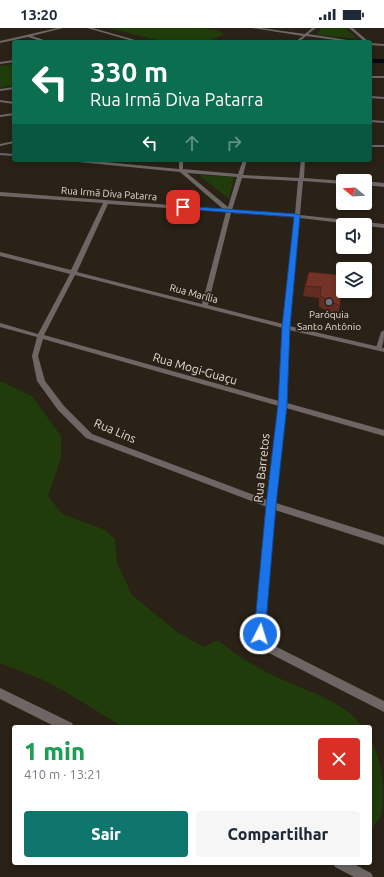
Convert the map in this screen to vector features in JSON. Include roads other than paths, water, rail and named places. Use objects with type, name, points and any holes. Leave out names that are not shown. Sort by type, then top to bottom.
[{"type":"street","points":[[0,42],[61,28]]},
{"type":"street","points":[[90,28],[133,40]]},
{"type":"street","points":[[254,28],[343,40]]},
{"type":"street","points":[[300,40],[314,28]]},
{"type":"street","points":[[351,28],[365,40]]},
{"type":"street","points":[[29,36],[42,40]]},
{"type":"street","points":[[372,43],[384,45]]},
{"type":"street","points":[[1,62],[12,61]]},
{"type":"street","points":[[372,77],[384,77]]},
{"type":"street","points":[[0,90],[12,88]]},
{"type":"street","points":[[372,97],[384,98]]},
{"type":"street","points":[[0,101],[12,103]]},
{"type":"street","points":[[0,116],[12,114]]},
{"type":"street","points":[[372,121],[384,122]]},
{"type":"street","points":[[0,145],[12,142]]},
{"type":"street","points":[[372,146],[384,146]]},
{"type":"street","points":[[0,154],[12,155]]},
{"type":"street","points":[[90,162],[240,176],[336,182]]},
{"type":"street","points":[[180,170],[181,162]]},
{"type":"street","points":[[205,306],[229,211],[244,162]]},
{"type":"street","name":"Rua Barretos","points":[[302,162],[286,327],[283,405],[271,505],[260,634],[267,647],[384,707]]},
{"type":"street","points":[[180,170],[229,211]]},
{"type":"street","points":[[372,184],[384,185]]},
{"type":"street","name":"Rua Irmã Diva Patarra","points":[[0,194],[297,216],[384,226]]},
{"type":"street","name":"Rua Lins","points":[[106,202],[73,273],[40,337],[35,356],[41,381],[61,408],[89,436],[271,505],[384,541]]},
{"type":"street","name":"Rua Marília","points":[[0,254],[286,327],[381,349]]},
{"type":"street","name":"Rua Mogi-Guaçu","points":[[0,326],[384,433]]},
{"type":"street","points":[[0,693],[64,725]]},
{"type":"street","points":[[343,865],[367,877]]},
{"type":"lane","points":[[381,349],[384,332]]},
{"type":"waterway","points":[[372,61],[384,61]]},
{"type":"place","name":"Paróquia Santo Antônio","points":[[329,302]]}]
